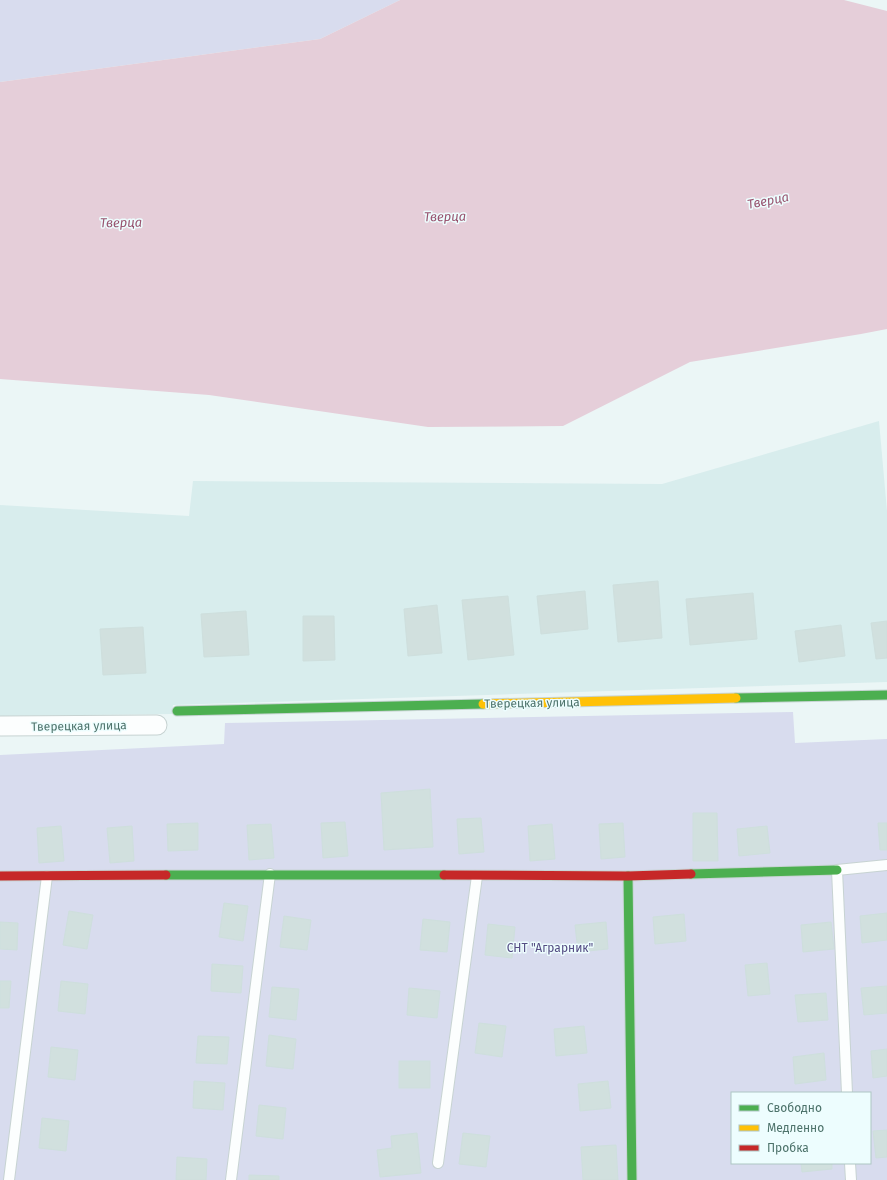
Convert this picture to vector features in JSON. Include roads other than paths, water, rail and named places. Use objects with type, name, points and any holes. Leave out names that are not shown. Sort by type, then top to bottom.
[{"type":"street","name":"Тверецкая улица","points":[[176,710],[887,695]]},
{"type":"street","name":"Тверецкая улица","points":[[0,726],[157,725]]},
{"type":"street","points":[[0,876],[270,874],[628,876],[837,870]]},
{"type":"street","points":[[628,876],[632,1180]]},
{"type":"lane","points":[[847,1092],[837,870],[887,865]]},
{"type":"lane","points":[[231,1180],[270,874]]},
{"type":"lane","points":[[8,1180],[47,876]]},
{"type":"lane","points":[[438,1163],[477,876]]},
{"type":"lane","points":[[850,1164],[851,1180]]},
{"type":"water","name":"Тверца","points":[[400,0],[844,0],[887,11],[887,329],[690,362],[563,426],[428,427],[209,395],[0,379],[0,82],[320,39]]},
{"type":"park label","name":"СНТ \"Аграрник\"","points":[[550,948]]}]
